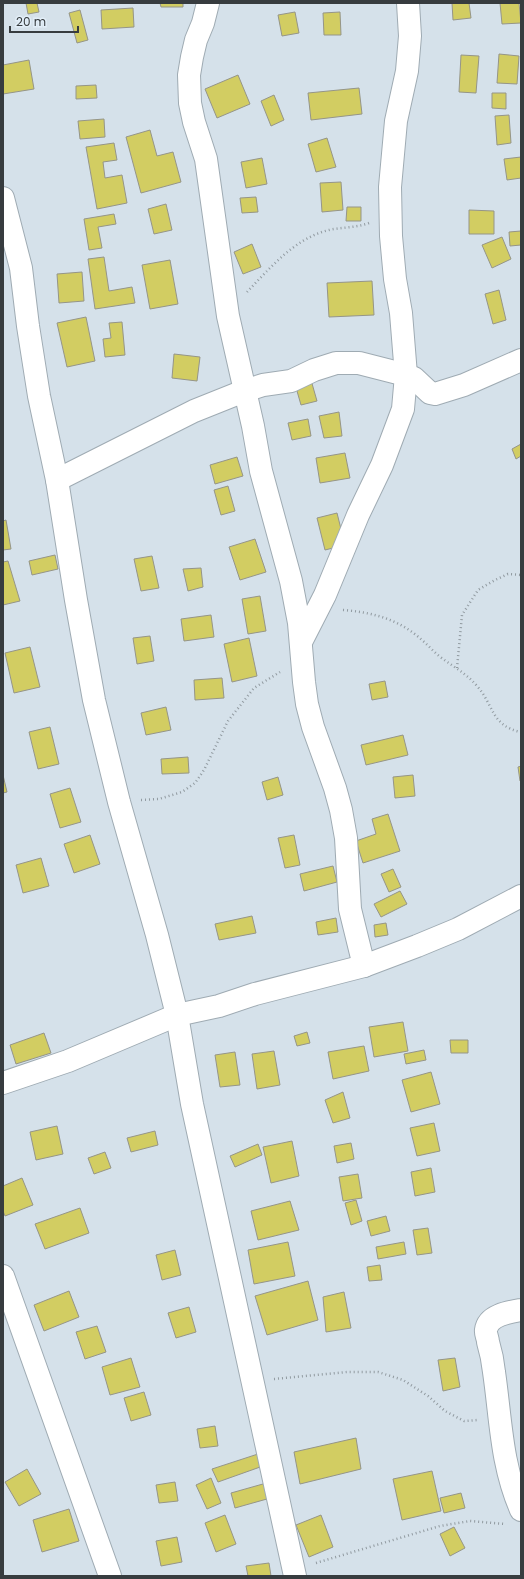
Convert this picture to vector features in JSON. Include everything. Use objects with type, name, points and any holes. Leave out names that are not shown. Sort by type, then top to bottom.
[{"type":"street","points":[[208,3],[192,57],[190,75],[190,103],[194,122],[206,159],[228,316],[261,471],[291,581],[299,623],[307,704],[313,727],[335,788],[341,810],[346,838],[350,909],[364,966]]},
{"type":"street","points":[[301,651],[358,515],[394,437],[403,409],[406,375],[401,312],[395,279],[391,236],[390,187],[396,121],[407,71],[410,36],[408,3]]},
{"type":"street","points":[[3,198],[21,268],[39,396],[57,480],[94,700],[119,802],[157,935],[177,1015],[192,1104],[295,1573]]},
{"type":"street","points":[[57,480],[194,411],[263,385],[298,379],[314,370],[336,363],[359,363],[406,375],[414,378],[430,393],[439,394],[484,377],[521,360]]},
{"type":"street","points":[[3,1083],[68,1061],[177,1015],[219,1006],[255,994],[364,966],[458,929],[521,896]]},
{"type":"street","points":[[3,1276],[110,1576]]},
{"type":"street","points":[[515,1517],[514,1495],[507,1470],[498,1417],[494,1372],[486,1330],[491,1320],[504,1313],[521,1310]]},
{"type":"path","points":[[228,316],[241,299],[260,279],[294,247],[310,236],[329,230],[365,224],[391,215]]},
{"type":"path","points":[[457,668],[462,615],[478,590],[508,574],[521,575]]},
{"type":"path","points":[[319,608],[361,611],[397,622],[412,632],[440,657],[468,676],[479,687],[496,719],[505,727],[521,732]]},
{"type":"path","points":[[119,802],[159,798],[182,792],[195,783],[204,770],[228,721],[254,688],[301,651]]},
{"type":"path","points":[[252,1381],[347,1372],[378,1372],[403,1380],[428,1396],[445,1411],[464,1421],[498,1417]]},
{"type":"path","points":[[295,1573],[336,1556],[440,1526],[470,1521],[515,1517]]},
{"type":"building","points":[[26,3],[37,3],[39,12],[28,14]]},
{"type":"building","points":[[160,3],[183,3],[183,7],[161,7]]},
{"type":"building","points":[[452,3],[469,3],[471,18],[453,20]]},
{"type":"building","points":[[500,3],[519,3],[521,23],[502,24]]},
{"type":"building","points":[[133,8],[134,27],[102,29],[101,10]]},
{"type":"building","points":[[80,10],[88,40],[77,43],[69,13]]},
{"type":"building","points":[[295,12],[299,33],[282,36],[278,15]]},
{"type":"building","points":[[340,12],[341,35],[324,35],[323,13]]},
{"type":"building","points":[[499,54],[519,56],[517,84],[497,83]]},
{"type":"building","points":[[461,55],[479,56],[476,93],[459,92]]},
{"type":"building","points":[[29,60],[34,89],[3,94],[3,65]]},
{"type":"building","points":[[238,75],[250,104],[217,118],[205,89]]},
{"type":"building","points":[[96,85],[97,98],[76,99],[76,86]]},
{"type":"building","points":[[359,88],[362,114],[311,120],[308,93]]},
{"type":"building","points":[[492,93],[506,93],[506,109],[492,108]]},
{"type":"building","points":[[274,95],[284,120],[271,126],[261,101]]},
{"type":"building","points":[[509,115],[511,143],[497,145],[495,116]]},
{"type":"building","points":[[104,119],[105,137],[80,139],[78,121]]},
{"type":"building","points":[[150,130],[157,156],[173,152],[181,182],[141,193],[126,137]]},
{"type":"building","points":[[327,138],[336,167],[316,172],[308,144]]},
{"type":"building","points":[[114,143],[117,160],[103,162],[105,178],[122,175],[127,203],[97,209],[86,147]]},
{"type":"building","points":[[521,157],[521,178],[507,180],[504,159]]},
{"type":"building","points":[[262,158],[267,184],[246,188],[241,162]]},
{"type":"building","points":[[341,182],[343,210],[322,212],[320,183]]},
{"type":"building","points":[[256,197],[258,212],[242,213],[240,198]]},
{"type":"building","points":[[166,204],[172,230],[154,234],[148,209]]},
{"type":"building","points":[[347,207],[361,207],[361,221],[346,221]]},
{"type":"building","points":[[469,210],[494,211],[494,234],[469,234]]},
{"type":"building","points":[[114,214],[116,224],[98,227],[102,248],[89,250],[84,219]]},
{"type":"building","points":[[521,231],[521,245],[510,246],[509,232]]},
{"type":"building","points":[[502,237],[511,259],[492,268],[482,245]]},
{"type":"building","points":[[252,244],[261,267],[243,274],[234,252]]},
{"type":"building","points":[[104,257],[109,291],[132,287],[135,303],[95,309],[88,259]]},
{"type":"building","points":[[170,260],[178,304],[150,309],[142,265]]},
{"type":"building","points":[[82,272],[84,301],[59,303],[57,274]]},
{"type":"building","points":[[372,281],[374,315],[329,317],[327,283]]},
{"type":"building","points":[[499,290],[506,320],[493,324],[485,294]]},
{"type":"building","points":[[86,317],[95,361],[67,367],[57,323]]},
{"type":"building","points":[[122,322],[125,355],[105,357],[103,339],[111,338],[109,323]]},
{"type":"building","points":[[174,354],[200,357],[197,381],[172,378]]},
{"type":"building","points":[[311,380],[317,401],[301,405],[295,384]]},
{"type":"building","points":[[339,412],[342,436],[324,438],[319,416]]},
{"type":"building","points":[[308,419],[311,436],[292,440],[288,423]]},
{"type":"building","points":[[521,444],[521,456],[516,459],[512,449]]},
{"type":"building","points":[[345,453],[350,478],[320,483],[316,458]]},
{"type":"building","points":[[237,457],[243,476],[215,484],[210,465]]},
{"type":"building","points":[[228,486],[235,511],[221,515],[214,490]]},
{"type":"building","points":[[337,513],[345,545],[325,550],[317,518]]},
{"type":"building","points":[[6,520],[11,549],[3,550],[3,521]]},
{"type":"building","points":[[255,539],[266,572],[240,580],[229,547]]},
{"type":"building","points":[[55,555],[58,569],[32,575],[29,561]]},
{"type":"building","points":[[152,556],[159,588],[141,591],[134,559]]},
{"type":"building","points":[[8,561],[20,601],[3,605],[3,562]]},
{"type":"building","points":[[201,568],[203,587],[188,591],[183,569]]},
{"type":"building","points":[[260,596],[266,631],[248,634],[242,599]]},
{"type":"building","points":[[211,615],[214,637],[184,641],[181,619]]},
{"type":"building","points":[[150,636],[154,661],[137,664],[133,638]]},
{"type":"building","points":[[249,638],[257,676],[232,682],[224,644]]},
{"type":"building","points":[[30,647],[40,687],[14,693],[5,653]]},
{"type":"building","points":[[222,678],[224,698],[195,700],[194,680]]},
{"type":"building","points":[[385,681],[388,697],[372,700],[369,684]]},
{"type":"building","points":[[166,707],[171,730],[146,735],[141,713]]},
{"type":"building","points":[[50,727],[59,764],[38,769],[29,732]]},
{"type":"building","points":[[403,735],[408,755],[366,765],[361,745]]},
{"type":"building","points":[[188,757],[189,773],[162,774],[161,759]]},
{"type":"building","points":[[521,766],[521,781],[520,781],[518,767]]},
{"type":"building","points":[[3,775],[7,792],[3,793]]},
{"type":"building","points":[[413,775],[415,796],[395,798],[393,777]]},
{"type":"building","points":[[278,777],[283,795],[267,800],[262,782]]},
{"type":"building","points":[[70,788],[81,822],[60,828],[50,794]]},
{"type":"building","points":[[388,814],[400,851],[363,863],[356,841],[376,834],[372,819]]},
{"type":"building","points":[[90,835],[100,864],[74,873],[64,844]]},
{"type":"building","points":[[294,835],[300,865],[285,868],[278,838]]},
{"type":"building","points":[[41,858],[49,886],[23,893],[16,865]]},
{"type":"building","points":[[333,866],[337,882],[304,891],[300,874]]},
{"type":"building","points":[[393,869],[401,887],[389,892],[381,874]]},
{"type":"building","points":[[400,891],[407,904],[381,917],[374,904]]},
{"type":"building","points":[[252,916],[256,933],[219,940],[215,924]]},
{"type":"building","points":[[336,918],[338,932],[318,935],[316,922]]},
{"type":"building","points":[[386,923],[388,935],[375,937],[374,925]]},
{"type":"building","points":[[403,1022],[408,1051],[374,1057],[369,1027]]},
{"type":"building","points":[[307,1032],[310,1043],[297,1046],[294,1036]]},
{"type":"building","points":[[44,1033],[51,1053],[16,1064],[10,1045]]},
{"type":"building","points":[[450,1040],[468,1040],[468,1053],[451,1053]]},
{"type":"building","points":[[364,1046],[369,1071],[333,1079],[328,1052]]},
{"type":"building","points":[[424,1050],[426,1060],[406,1064],[404,1054]]},
{"type":"building","points":[[274,1051],[280,1085],[257,1089],[252,1054]]},
{"type":"building","points":[[235,1052],[240,1085],[220,1087],[215,1055]]},
{"type":"building","points":[[431,1072],[440,1104],[411,1112],[402,1080]]},
{"type":"building","points":[[343,1092],[350,1118],[333,1123],[325,1100]]},
{"type":"building","points":[[434,1123],[440,1151],[417,1156],[410,1128]]},
{"type":"building","points":[[57,1126],[63,1154],[36,1160],[30,1132]]},
{"type":"building","points":[[155,1131],[158,1145],[131,1152],[127,1138]]},
{"type":"building","points":[[292,1141],[299,1176],[271,1183],[263,1147]]},
{"type":"building","points":[[351,1143],[354,1159],[337,1163],[334,1146]]},
{"type":"building","points":[[258,1144],[262,1155],[235,1167],[230,1156]]},
{"type":"building","points":[[105,1152],[111,1168],[94,1174],[88,1158]]},
{"type":"building","points":[[431,1168],[435,1192],[415,1196],[411,1172]]},
{"type":"building","points":[[358,1174],[362,1198],[343,1201],[339,1177]]},
{"type":"building","points":[[22,1178],[33,1205],[5,1216],[3,1211],[3,1186]]},
{"type":"building","points":[[356,1200],[362,1221],[351,1225],[345,1203]]},
{"type":"building","points":[[290,1201],[299,1230],[258,1240],[251,1211]]},
{"type":"building","points":[[80,1208],[89,1233],[45,1249],[35,1224]]},
{"type":"building","points":[[386,1216],[390,1231],[371,1236],[367,1221]]},
{"type":"building","points":[[428,1228],[432,1253],[417,1255],[413,1230]]},
{"type":"building","points":[[288,1242],[295,1276],[254,1284],[248,1250]]},
{"type":"building","points":[[404,1242],[406,1254],[378,1259],[376,1247]]},
{"type":"building","points":[[175,1250],[181,1275],[162,1280],[156,1255]]},
{"type":"building","points":[[380,1265],[382,1280],[369,1281],[367,1267]]},
{"type":"building","points":[[308,1281],[318,1320],[267,1335],[255,1296]]},
{"type":"building","points":[[69,1291],[79,1317],[44,1331],[34,1305]]},
{"type":"building","points":[[344,1292],[351,1328],[326,1332],[323,1297]]},
{"type":"building","points":[[189,1307],[196,1332],[176,1338],[168,1313]]},
{"type":"building","points":[[97,1326],[106,1352],[85,1359],[76,1332]]},
{"type":"building","points":[[131,1358],[140,1387],[110,1395],[102,1367]]},
{"type":"building","points":[[455,1358],[460,1387],[443,1391],[438,1360]]},
{"type":"building","points":[[144,1392],[151,1415],[131,1421],[124,1398]]},
{"type":"building","points":[[215,1426],[218,1446],[200,1448],[197,1429]]},
{"type":"building","points":[[356,1438],[361,1469],[300,1484],[294,1452]]},
{"type":"building","points":[[258,1454],[263,1466],[218,1482],[212,1469]]},
{"type":"building","points":[[27,1469],[41,1494],[19,1506],[5,1482]]},
{"type":"building","points":[[432,1471],[441,1511],[402,1520],[393,1479]]},
{"type":"building","points":[[211,1478],[221,1503],[207,1509],[196,1485]]},
{"type":"building","points":[[175,1482],[178,1501],[159,1503],[156,1485]]},
{"type":"building","points":[[270,1482],[274,1497],[235,1508],[231,1493]]},
{"type":"building","points":[[461,1493],[465,1508],[444,1513],[440,1498]]},
{"type":"building","points":[[69,1509],[79,1541],[42,1552],[33,1520]]},
{"type":"building","points":[[225,1515],[236,1544],[216,1552],[205,1523]]},
{"type":"building","points":[[321,1515],[333,1547],[309,1557],[296,1525]]},
{"type":"building","points":[[454,1527],[465,1548],[450,1556],[440,1534]]},
{"type":"building","points":[[177,1537],[182,1562],[161,1566],[156,1541]]},
{"type":"building","points":[[269,1563],[271,1576],[248,1576],[246,1566]]}]
